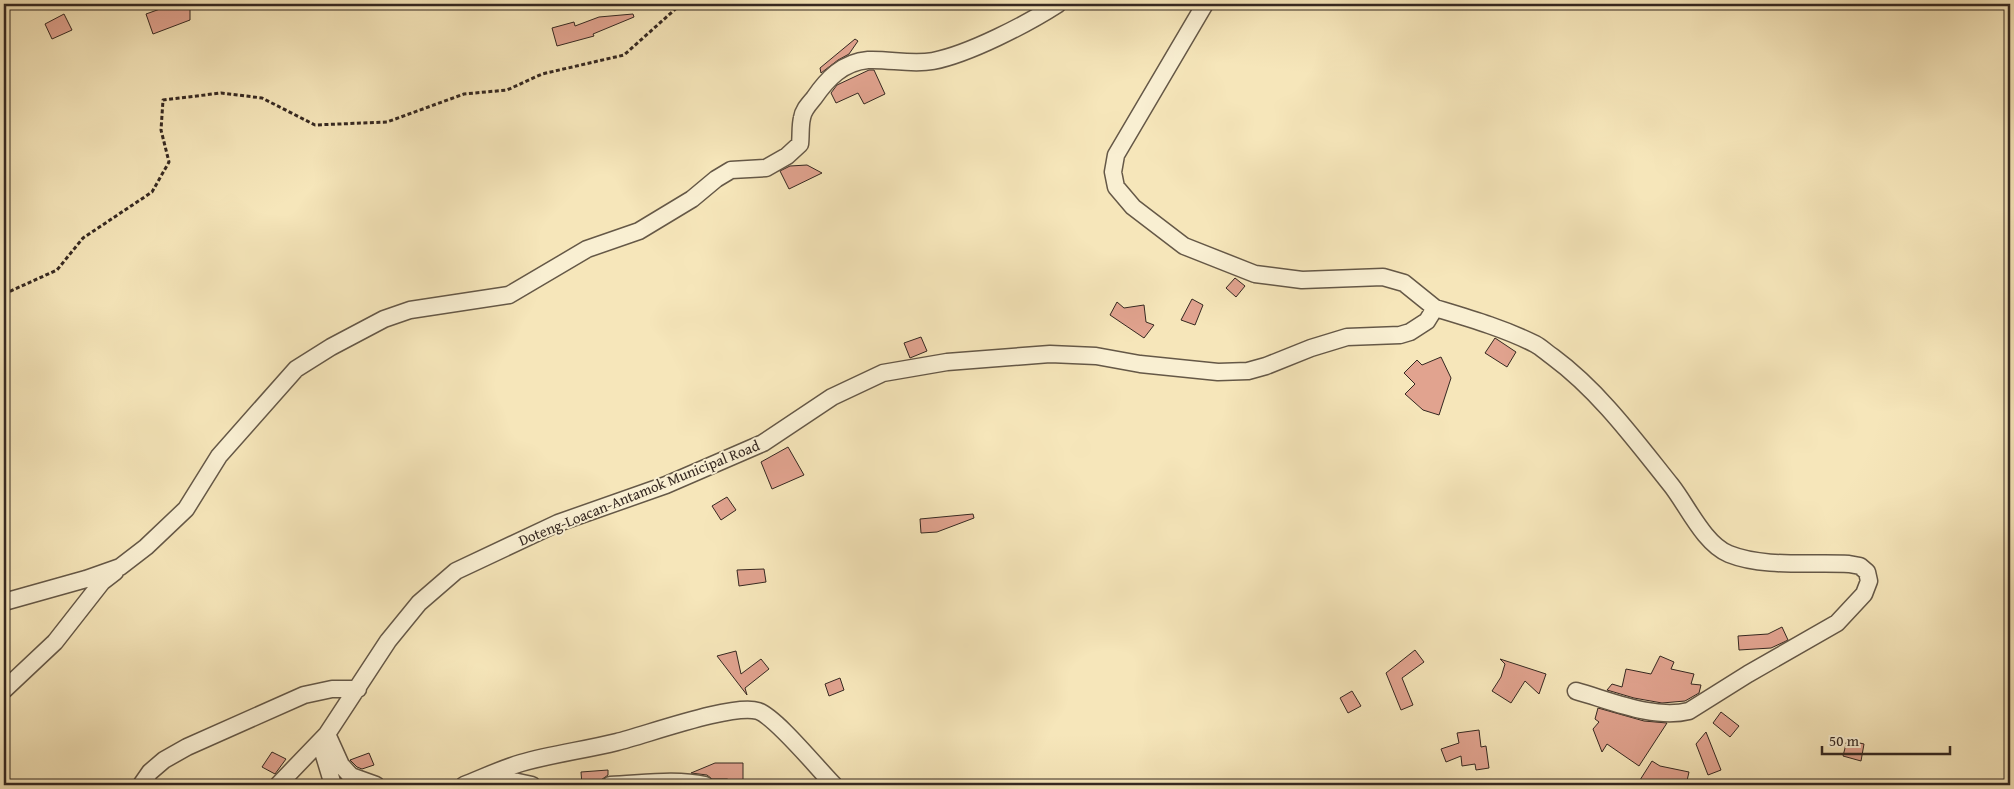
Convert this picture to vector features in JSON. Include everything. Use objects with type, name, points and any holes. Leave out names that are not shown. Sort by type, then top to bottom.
[{"type":"street","points":[[4,690],[56,642],[102,582],[146,548],[186,509],[219,456],[296,369],[331,347],[384,319],[410,310],[510,295],[587,249],[639,232],[692,199],[716,179],[731,170],[766,168],[787,156],[800,144],[802,118],[806,109],[833,75],[848,66],[859,61],[871,60],[910,63],[934,61],[982,44],[1058,4]]},
{"type":"street","points":[[1205,4],[1116,155],[1112,172],[1116,187],[1133,207],[1184,246],[1255,274],[1302,280],[1383,277],[1404,283],[1435,308],[1473,319],[1536,344],[1576,375],[1625,429],[1673,487],[1708,539],[1727,554],[1745,559],[1780,563],[1849,564],[1860,566],[1867,572],[1869,581],[1864,594],[1837,623],[1748,674],[1689,711],[1678,714],[1641,710],[1576,691]]},
{"type":"street","name":"Doteng-Loacan-Antamok Municipal Road","points":[[278,785],[324,738],[388,641],[419,603],[456,571],[558,523],[666,485],[763,443],[832,397],[883,374],[947,362],[1050,354],[1096,356],[1140,364],[1218,372],[1248,371],[1347,337],[1400,335],[1410,332],[1427,321],[1435,308]]},
{"type":"street","points":[[4,602],[86,579],[120,567]]},
{"type":"street","points":[[141,785],[150,772],[164,760],[187,747],[304,695],[332,689],[358,689]]},
{"type":"street","points":[[464,785],[518,764],[617,742],[739,710],[758,711],[774,720],[834,785]]},
{"type":"street","points":[[324,738],[333,785]]},
{"type":"street","points":[[324,738],[341,765],[351,776],[376,785]]},
{"type":"street","points":[[489,776],[532,785]]},
{"type":"street","points":[[610,785],[665,782],[705,785]]},
{"type":"path","points":[[4,294],[57,270],[83,238],[152,192],[169,162],[161,130],[163,100],[221,93],[262,98],[316,125],[387,122],[464,94],[507,90],[542,74],[624,55],[681,4]]},
{"type":"building","points":[[174,4],[190,4],[190,20],[153,34],[146,14]]},
{"type":"building","points":[[64,14],[72,30],[52,39],[45,24]]},
{"type":"building","points":[[633,14],[634,17],[593,34],[594,36],[557,46],[552,28],[574,22],[575,26],[599,17]]},
{"type":"building","points":[[855,39],[858,41],[849,54],[821,73],[820,68]]},
{"type":"building","points":[[869,70],[874,70],[885,94],[864,104],[858,93],[836,103],[831,93],[837,85]]},
{"type":"building","points":[[807,165],[822,173],[789,189],[780,171],[790,166]]},
{"type":"building","points":[[1235,278],[1245,286],[1236,297],[1226,288]]},
{"type":"building","points":[[1192,299],[1203,305],[1195,325],[1181,320]]},
{"type":"building","points":[[1117,302],[1124,308],[1144,305],[1146,322],[1154,325],[1144,338],[1110,315]]},
{"type":"building","points":[[921,337],[927,351],[910,358],[904,343]]},
{"type":"building","points":[[1495,338],[1516,352],[1507,367],[1485,353]]},
{"type":"building","points":[[1441,357],[1451,378],[1439,415],[1423,410],[1405,394],[1415,384],[1404,373],[1417,360],[1422,365]]},
{"type":"building","points":[[788,447],[804,475],[772,489],[761,462]]},
{"type":"building","points":[[727,497],[736,510],[721,520],[712,506]]},
{"type":"building","points":[[973,514],[974,518],[937,532],[921,533],[920,519]]},
{"type":"building","points":[[764,569],[766,582],[739,586],[737,570]]},
{"type":"building","points":[[1782,627],[1788,640],[1771,648],[1739,650],[1738,636],[1768,634]]},
{"type":"building","points":[[1415,650],[1424,662],[1402,678],[1413,705],[1401,710],[1386,673]]},
{"type":"building","points":[[736,651],[741,674],[761,659],[769,669],[745,688],[747,695],[717,656]]},
{"type":"building","points":[[1660,656],[1674,662],[1671,669],[1694,674],[1691,684],[1701,685],[1699,693],[1685,701],[1662,703],[1634,698],[1607,690],[1612,684],[1622,687],[1626,669],[1651,674]]},
{"type":"building","points":[[1500,659],[1546,674],[1539,694],[1525,681],[1511,703],[1492,691],[1501,677],[1505,664]]},
{"type":"building","points":[[840,678],[844,690],[829,696],[825,684]]},
{"type":"building","points":[[1352,691],[1361,706],[1348,713],[1340,698]]},
{"type":"building","points":[[1598,708],[1644,721],[1667,723],[1639,766],[1607,744],[1602,752],[1593,729],[1599,722],[1595,719]]},
{"type":"building","points":[[1721,712],[1739,726],[1730,737],[1713,723]]},
{"type":"building","points":[[1479,730],[1481,747],[1486,746],[1489,768],[1476,770],[1475,764],[1462,766],[1461,756],[1446,762],[1441,749],[1459,743],[1457,733]]},
{"type":"building","points":[[1706,732],[1721,770],[1708,775],[1696,744]]},
{"type":"building","points":[[1847,740],[1864,744],[1861,761],[1843,756]]},
{"type":"building","points":[[272,752],[286,759],[275,774],[262,767]]},
{"type":"building","points":[[369,753],[374,765],[362,769],[350,760]]},
{"type":"building","points":[[1652,761],[1660,766],[1689,772],[1686,785],[1656,780],[1653,785],[1648,785],[1640,780]]},
{"type":"building","points":[[715,763],[743,763],[743,785],[727,779],[712,779],[707,775],[691,773]]},
{"type":"building","points":[[608,770],[608,775],[601,780],[600,785],[582,785],[581,772]]}]
